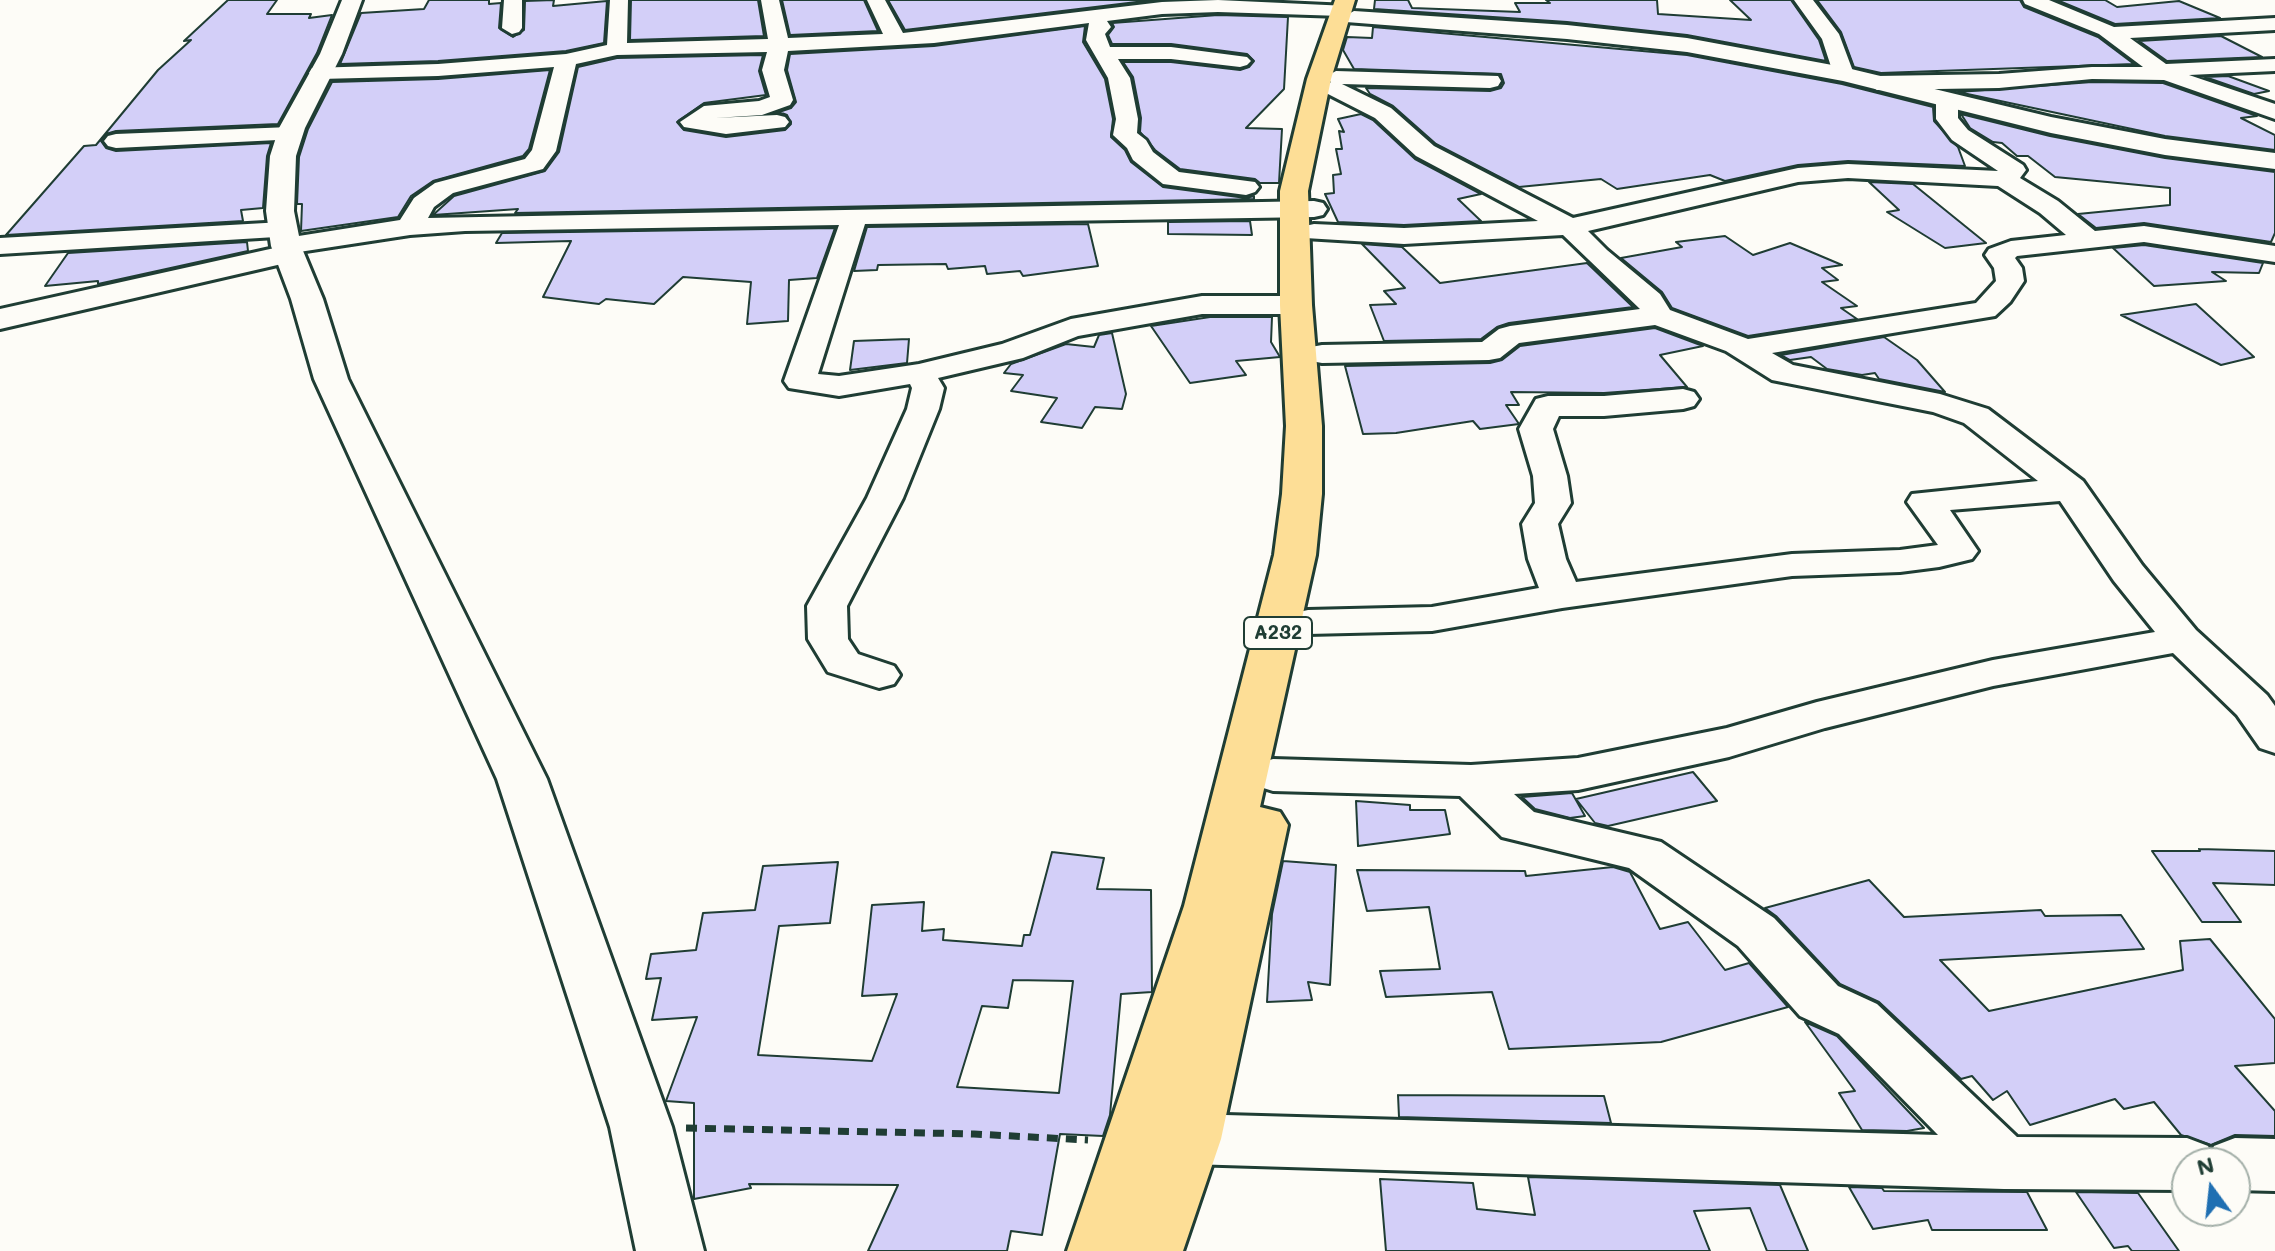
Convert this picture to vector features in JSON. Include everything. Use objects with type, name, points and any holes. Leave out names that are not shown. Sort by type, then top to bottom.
[{"type":"main road","points":[[352,0],[290,134],[283,156],[280,186],[286,243],[331,379],[522,779],[641,1127],[670,1251]]},
{"type":"main road","points":[[1349,7],[1632,38],[1737,53],[1843,74],[2051,125],[2165,147],[2275,161]]},
{"type":"main road","name":"A232","points":[[1101,1251],[1164,1138],[1273,775],[1300,648],[1319,586],[1330,478],[1330,432],[1304,211],[1335,82],[1349,7]]},
{"type":"main road","name":"A232","points":[[1149,1251],[1164,1138],[1211,906],[1295,555],[1302,494],[1304,426],[1296,305],[1304,211],[1319,79],[1349,7]]},
{"type":"main road","points":[[0,319],[286,243]]},
{"type":"street","points":[[512,28],[513,0]]},
{"type":"street","points":[[617,49],[619,0]]},
{"type":"street","points":[[770,0],[779,44],[773,70],[782,100],[762,108],[712,111],[692,122],[726,127],[777,122]]},
{"type":"street","points":[[876,0],[896,39]]},
{"type":"street","points":[[1803,0],[1832,38],[1843,74]]},
{"type":"street","points":[[2032,0],[2110,33],[2164,72],[2275,112]]},
{"type":"street","points":[[320,73],[438,70],[566,60],[617,49],[896,39],[1198,3],[1349,7]]},
{"type":"street","points":[[972,10],[982,30]]},
{"type":"street","points":[[1093,15],[1101,27],[1095,33],[1096,40],[1119,78],[1127,119],[1125,135],[1165,175],[1404,236],[1570,227],[1798,175],[1848,171],[2004,179],[2049,207],[2087,238]]},
{"type":"street","points":[[2110,33],[2275,24]]},
{"type":"street","points":[[1105,53],[1171,53],[1240,61]]},
{"type":"street","points":[[410,227],[423,203],[444,188],[534,164],[544,151],[566,60]]},
{"type":"street","points":[[1877,83],[1999,81],[2092,73],[2275,65]]},
{"type":"street","points":[[1335,82],[1490,81]]},
{"type":"street","points":[[1335,82],[1383,113],[1425,151],[1570,227],[1597,256],[1650,300],[1658,316]]},
{"type":"street","points":[[1947,100],[1947,119],[1960,135],[2014,170],[2004,179]]},
{"type":"street","points":[[116,141],[290,134]]},
{"type":"street","points":[[0,246],[286,243],[410,227],[479,223],[1304,211]]},
{"type":"street","points":[[855,216],[800,381],[839,386],[919,373],[1012,351],[1071,328],[1202,305],[1296,305]]},
{"type":"street","points":[[1742,349],[1985,310],[2010,281],[2008,268],[1999,255],[2011,249],[2087,238],[2166,235],[2274,255]]},
{"type":"street","points":[[1322,354],[1489,351],[1510,335],[1658,316],[1737,345],[1783,373],[1960,409],[1992,427],[2070,489],[2128,573],[2182,639],[2267,716]]},
{"type":"street","points":[[879,675],[843,663],[828,639],[827,606],[885,498],[923,409],[928,388],[919,373]]},
{"type":"street","points":[[1562,596],[1547,559],[1540,524],[1553,503],[1550,476],[1536,429],[1548,406],[1683,399]]},
{"type":"street","points":[[1308,622],[1432,619],[1562,596],[1792,565],[1900,561],[1939,556],[1959,551],[1959,547],[1925,502],[2070,489]]},
{"type":"street","points":[[1273,775],[1471,781],[1578,774],[1729,742],[1817,716],[1993,673],[2182,639]]},
{"type":"street","points":[[1471,781],[1519,825],[1644,854],[1756,932],[1819,1001],[1858,1019],[2004,1163]]},
{"type":"street","points":[[1164,1138],[2004,1163],[2171,1164]]},
{"type":"street","points":[[2251,1164],[2275,1165]]},
{"type":"path","points":[[641,1127],[974,1134],[1100,1141],[1164,1138]]},
{"type":"building","points":[[228,0],[277,0],[267,14],[311,14],[309,18],[332,15],[317,53],[278,124],[116,131],[106,134],[101,141],[106,148],[116,151],[271,143],[263,208],[241,210],[243,221],[6,235],[84,146],[96,145],[158,70],[191,40],[184,41]]},
{"type":"building","points":[[429,0],[489,0],[489,4],[501,3],[499,28],[513,37],[524,30],[525,1],[554,0],[553,6],[607,1],[604,43],[566,51],[438,61],[340,64],[361,13],[424,9]]},
{"type":"building","points":[[631,0],[758,0],[764,36],[630,40]]},
{"type":"building","points":[[782,0],[864,0],[878,31],[790,35]]},
{"type":"building","points":[[888,0],[1153,0],[905,30]]},
{"type":"building","points":[[1375,0],[1408,0],[1412,8],[1520,12],[1515,3],[1657,0],[1658,14],[1751,20],[1730,0],[1791,0],[1819,40],[1826,61],[1687,35],[1567,22],[1374,9]]},
{"type":"building","points":[[1817,0],[2020,0],[2024,7],[2098,37],[2134,64],[1881,73],[1854,67],[1841,32]]},
{"type":"building","points":[[2057,0],[2105,0],[2117,7],[2179,1],[2220,18],[2115,24]]},
{"type":"building","points":[[1218,15],[1288,17],[1284,89],[1246,128],[1282,129],[1279,183],[1260,183],[1255,179],[1180,169],[1155,150],[1140,132],[1141,118],[1133,77],[1123,62],[1171,62],[1240,70],[1254,61],[1247,54],[1171,44],[1112,44],[1108,35],[1114,27],[1112,23]]},
{"type":"building","points":[[1085,26],[1083,42],[1105,79],[1113,119],[1111,137],[1125,150],[1131,162],[1163,187],[1246,198],[1254,196],[1254,199],[515,213],[518,209],[433,215],[454,196],[545,171],[559,152],[578,67],[617,58],[763,55],[759,71],[766,95],[704,103],[677,122],[684,130],[726,137],[785,130],[791,124],[787,115],[779,112],[791,108],[796,102],[787,70],[790,54],[934,46]]},
{"type":"building","points":[[1373,27],[1687,55],[1842,84],[1933,107],[1934,121],[1958,147],[1965,166],[1848,161],[1798,165],[1725,181],[1710,175],[1617,189],[1601,179],[1519,187],[1436,144],[1393,106],[1370,94],[1366,88],[1490,91],[1501,88],[1504,83],[1501,74],[1354,69],[1343,50],[1347,37],[1372,38]]},
{"type":"building","points":[[2221,36],[2262,57],[2167,61],[2139,41]]},
{"type":"building","points":[[550,70],[529,149],[523,156],[433,181],[411,196],[398,217],[301,231],[302,204],[297,204],[299,157],[308,129],[332,82],[438,79]]},
{"type":"building","points":[[2228,76],[2269,91],[2254,94],[2205,77]]},
{"type":"building","points":[[2092,82],[2163,83],[2257,116],[2241,118],[2275,135],[2275,150],[2165,136],[1958,92]]},
{"type":"building","points":[[1361,114],[1373,120],[1415,159],[1481,194],[1458,199],[1481,221],[1404,225],[1338,222],[1325,194],[1334,193],[1333,175],[1341,174],[1336,149],[1342,149],[1339,131],[1344,132],[1338,119]]},
{"type":"building","points":[[1961,114],[2050,136],[2165,158],[2275,172],[2275,233],[2271,242],[2144,223],[2096,228],[2078,214],[2170,205],[2170,188],[2055,177],[2028,156],[2017,156],[2002,143],[1993,142],[1970,128]]},
{"type":"building","points":[[1869,182],[1913,184],[1986,243],[1945,248],[1887,212],[1899,210]]},
{"type":"building","points":[[1250,221],[1252,235],[1168,234],[1168,222]]},
{"type":"building","points":[[1088,224],[1098,266],[1023,276],[1020,271],[987,274],[985,266],[948,269],[946,264],[878,265],[877,270],[854,271],[867,227]]},
{"type":"building","points":[[835,228],[817,278],[789,280],[788,321],[747,324],[751,282],[683,277],[654,304],[606,299],[599,304],[543,297],[571,241],[496,243],[502,233]]},
{"type":"building","points":[[1725,236],[1753,255],[1790,243],[1842,265],[1822,268],[1838,280],[1822,282],[1857,306],[1841,308],[1857,319],[1748,336],[1672,308],[1662,292],[1621,258],[1682,247],[1676,242]]},
{"type":"building","points":[[247,242],[248,251],[98,284],[98,281],[45,286],[68,253]]},
{"type":"building","points":[[1362,244],[1402,247],[1440,283],[1587,263],[1633,307],[1509,323],[1497,327],[1481,339],[1384,341],[1370,305],[1396,304],[1384,291],[1405,288]]},
{"type":"building","points":[[2144,245],[2263,263],[2259,273],[2212,272],[2226,281],[2154,286],[2113,248]]},
{"type":"building","points":[[2196,304],[2254,357],[2221,365],[2121,315]]},
{"type":"building","points":[[1210,317],[1272,317],[1271,342],[1280,357],[1236,361],[1246,375],[1190,383],[1151,326]]},
{"type":"building","points":[[1655,328],[1703,346],[1660,355],[1687,387],[1604,393],[1511,392],[1519,405],[1506,405],[1519,424],[1480,429],[1473,421],[1396,433],[1363,434],[1345,366],[1490,363],[1502,360],[1520,346]]},
{"type":"building","points":[[1112,333],[1126,394],[1122,409],[1095,407],[1082,428],[1041,422],[1057,398],[1011,391],[1023,375],[1004,373],[1011,364],[1066,344],[1094,347],[1099,335]]},
{"type":"building","points":[[1884,337],[1917,360],[1945,392],[1879,379],[1875,373],[1862,375],[1827,369],[1811,357],[1790,360],[1781,355]]},
{"type":"building","points":[[909,339],[907,363],[850,370],[854,341]]},
{"type":"building","points":[[1693,772],[1717,801],[1608,826],[1595,823],[1576,799]]},
{"type":"building","points":[[1572,793],[1585,816],[1570,818],[1535,809],[1522,797]]},
{"type":"building","points":[[1356,801],[1410,805],[1410,810],[1445,810],[1450,834],[1358,846]]},
{"type":"building","points":[[2152,851],[2275,851],[2275,885],[2213,883],[2241,922],[2202,922]]},
{"type":"building","points":[[1052,852],[1104,858],[1097,889],[1151,890],[1152,992],[1121,994],[1110,1115],[1103,1136],[1060,1134],[1042,1235],[1011,1231],[1007,1251],[868,1251],[898,1185],[749,1184],[751,1188],[694,1199],[694,1103],[666,1101],[697,1017],[652,1020],[661,978],[646,979],[651,954],[696,950],[703,913],[755,910],[763,866],[838,862],[830,923],[779,926],[758,1055],[872,1061],[897,994],[862,996],[872,905],[924,902],[922,931],[944,929],[943,940],[1022,946],[1024,935],[1030,935]],"holes":[[[1013,980],[1073,981],[1059,1093],[957,1087],[982,1006],[1008,1008]]]},
{"type":"building","points":[[1283,861],[1336,865],[1330,985],[1308,982],[1312,1000],[1267,1002],[1272,914]]},
{"type":"building","points":[[1613,867],[1630,872],[1660,929],[1688,922],[1725,970],[1749,963],[1788,1007],[1661,1042],[1509,1049],[1492,992],[1386,997],[1380,971],[1440,969],[1429,907],[1367,911],[1357,870],[1525,871],[1526,876]]},
{"type":"building","points":[[1869,880],[1904,917],[2041,910],[2045,916],[2121,915],[2144,949],[1940,960],[1989,1011],[2183,970],[2180,941],[2210,939],[2275,1019],[2275,1063],[2235,1066],[2275,1111],[2275,1136],[2235,1135],[2211,1145],[2181,1135],[2154,1102],[2124,1109],[2115,1099],[2030,1125],[2007,1091],[1993,1100],[1972,1076],[1961,1079],[1879,1002],[1840,984],[1765,908]]},
{"type":"building","points":[[1805,1022],[1837,1036],[1924,1128],[1907,1131],[1862,1130],[1839,1093],[1855,1091]]},
{"type":"building","points":[[1398,1095],[1604,1096],[1611,1123],[1399,1117]]},
{"type":"building","points":[[1528,1177],[1780,1185],[1808,1251],[1767,1251],[1750,1208],[1694,1211],[1710,1251],[1386,1251],[1380,1179],[1473,1183],[1477,1209],[1535,1215]]},
{"type":"building","points":[[1849,1187],[1882,1188],[1884,1191],[2027,1192],[2047,1230],[1932,1230],[1928,1220],[1873,1229]]},
{"type":"building","points":[[2076,1192],[2138,1193],[2179,1251],[2132,1251],[2128,1246],[2114,1248]]}]
